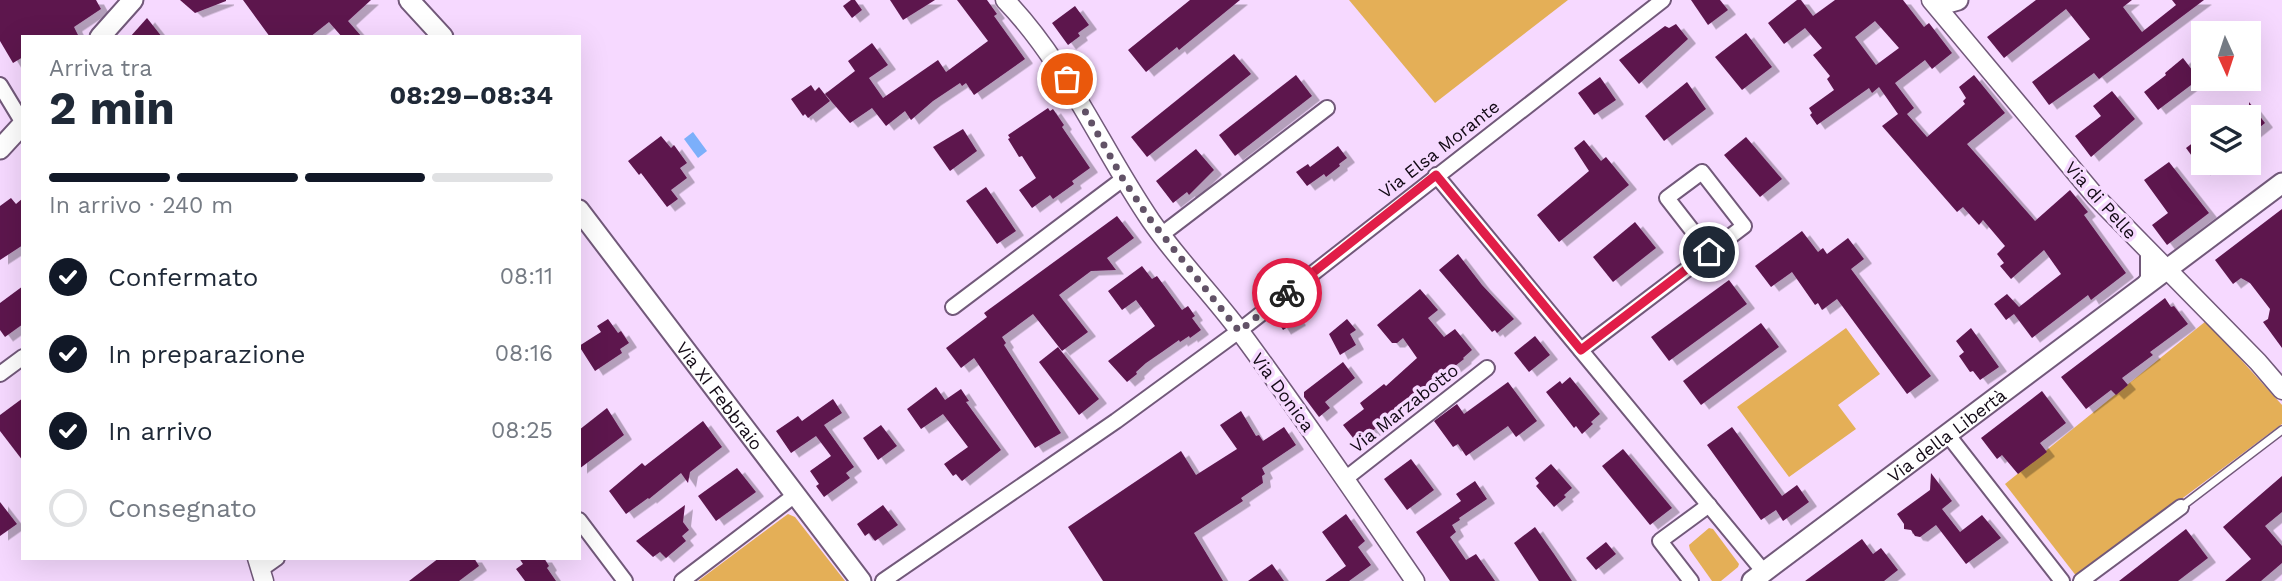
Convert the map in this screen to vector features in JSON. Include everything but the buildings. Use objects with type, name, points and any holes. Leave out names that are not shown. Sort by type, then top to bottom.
[{"type":"main road","points":[[102,35],[133,0]]},
{"type":"main road","points":[[409,0],[441,35]]},
{"type":"main road","points":[[1940,0],[1958,0]]},
{"type":"main road","points":[[0,149],[21,125]]},
{"type":"main road","name":"Via della Libertà","points":[[1758,576],[2282,183]]},
{"type":"main road","name":"Via XI Febbraio","points":[[581,213],[861,581]]},
{"type":"street","name":"Via Donica","points":[[1005,0],[1041,42],[1067,79],[1123,179],[1161,235],[1239,331],[1415,581]]},
{"type":"street","name":"Via Elsa Morante","points":[[883,581],[1116,421],[1239,331],[1663,0]]},
{"type":"street","name":"Via di Pelle","points":[[1931,0],[2096,197],[2258,362],[2282,390]]},
{"type":"street","points":[[0,85],[21,120]]},
{"type":"street","points":[[1161,235],[1328,108]]},
{"type":"street","points":[[1581,350],[1744,226],[1702,172],[1667,198],[1709,252]]},
{"type":"street","points":[[1436,175],[1709,505],[1758,576]]},
{"type":"street","points":[[953,307],[1123,179]]},
{"type":"street","points":[[2140,290],[2148,278],[2148,252]]},
{"type":"street","points":[[0,374],[21,358]]},
{"type":"street","name":"Via Marzabotto","points":[[1345,479],[1487,368]]},
{"type":"street","points":[[1948,435],[2062,581]]},
{"type":"street","points":[[682,581],[795,495]]},
{"type":"street","points":[[1691,581],[1660,541],[1709,505]]},
{"type":"street","points":[[2081,581],[2181,507]]},
{"type":"street","points":[[581,523],[625,581]]},
{"type":"lane","points":[[2181,507],[2282,430]]},
{"type":"shaded area","points":[[1349,0],[1568,0],[1435,103]]},
{"type":"shaded area","points":[[2206,321],[2282,405],[2282,424],[2077,577],[2005,484]]},
{"type":"shaded area","points":[[1846,328],[1880,374],[1838,405],[1856,429],[1789,477],[1737,407]]},
{"type":"shaded area","points":[[788,514],[795,517],[845,581],[698,581]]},
{"type":"shaded area","points":[[1709,528],[1713,529],[1739,564],[1721,581],[1712,581],[1690,550],[1689,545]]},
{"type":"water","points":[[693,132],[707,151],[698,158],[684,139]]},
{"type":"way so far","points":[[1067,79],[1123,179],[1149,218],[1239,331],[1287,293]]},
{"type":"route","points":[[1287,293],[1436,175],[1581,350],[1709,252]]}]
